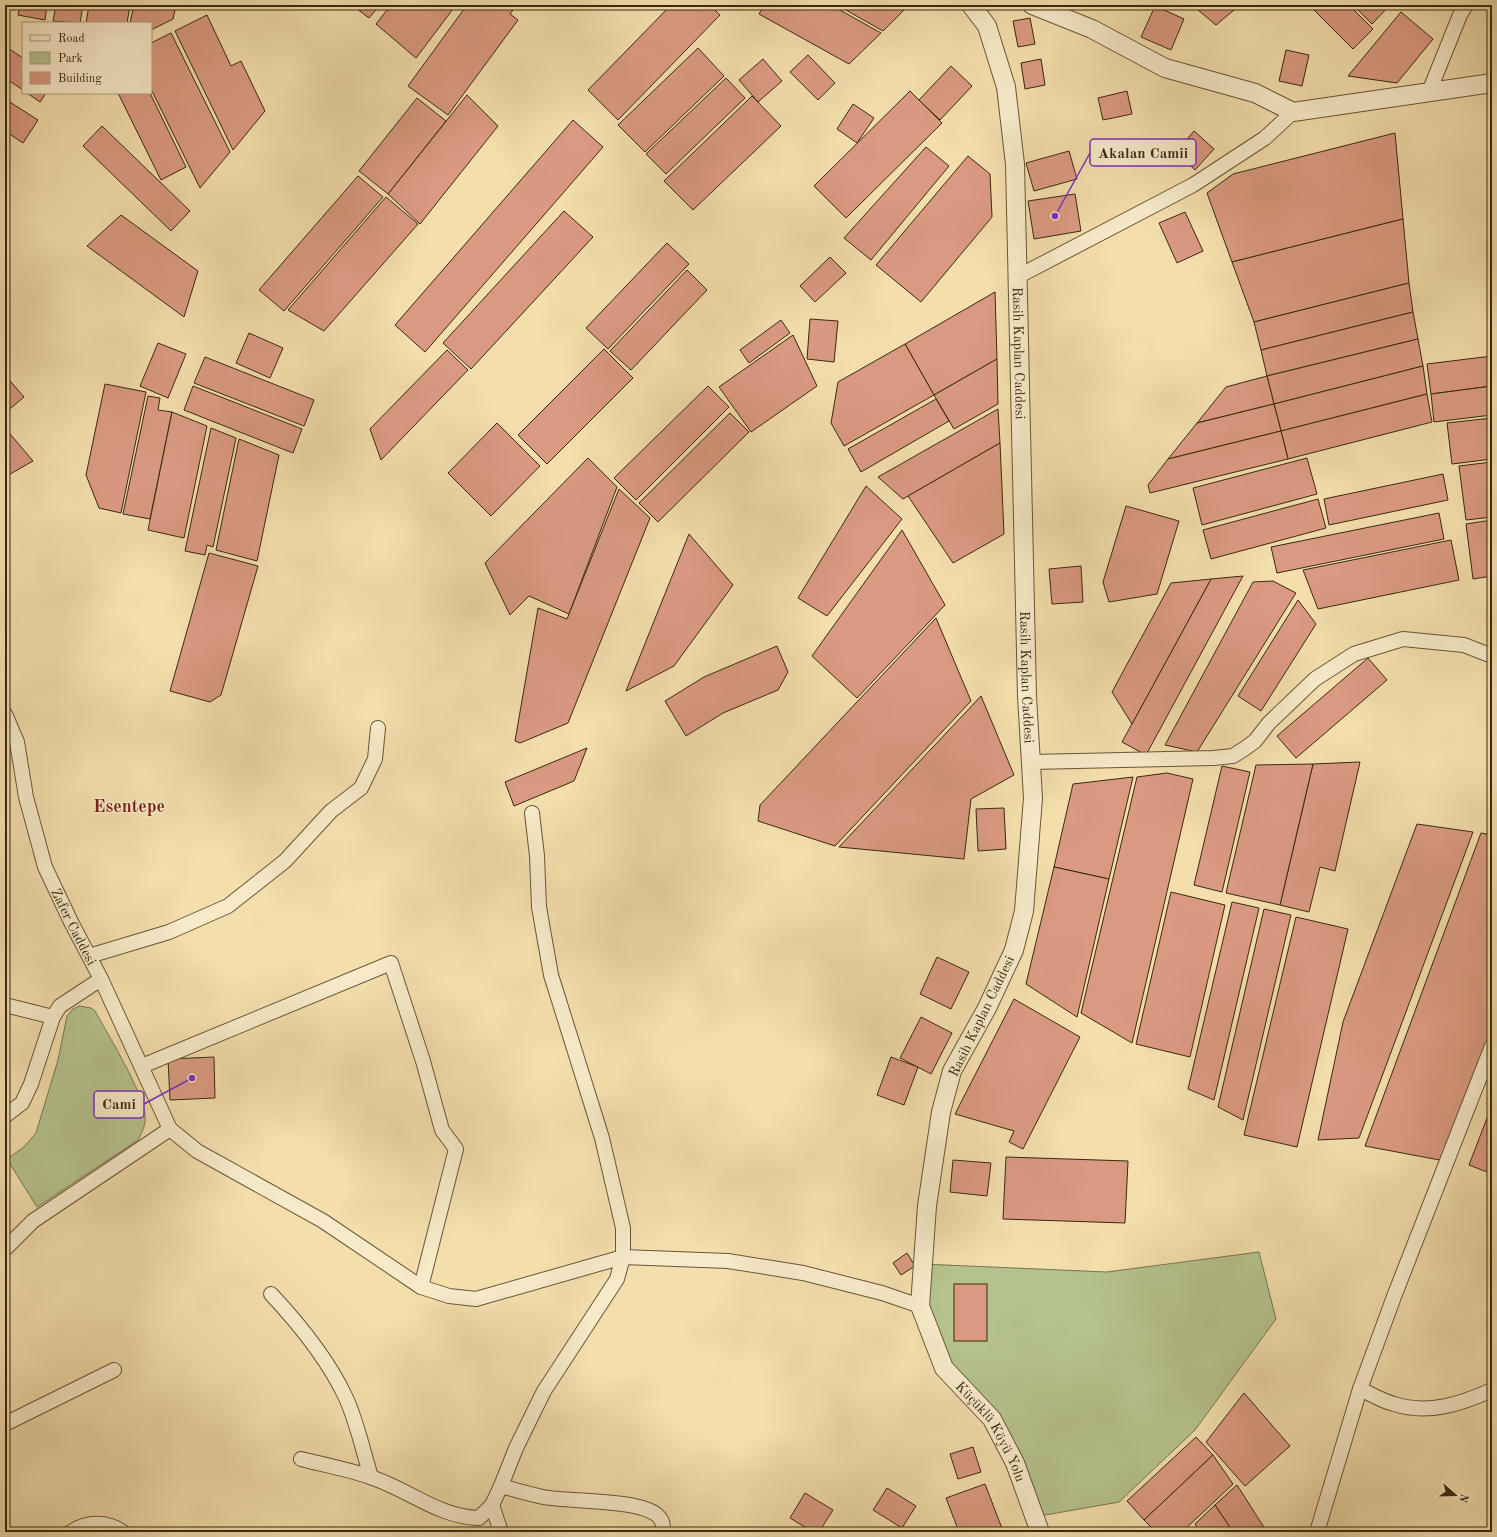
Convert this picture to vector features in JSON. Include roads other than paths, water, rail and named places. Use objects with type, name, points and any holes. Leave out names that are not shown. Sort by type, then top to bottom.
[{"type":"street","name":"Rasih Kaplan Caddesi","points":[[931,1337],[920,1306],[927,1206],[943,1105],[952,1071],[986,1008],[1014,950],[1024,911],[1033,798],[1027,696],[1014,164],[1006,87],[987,26],[971,5]]},
{"type":"street","points":[[1032,5],[1092,29],[1165,68],[1255,93],[1293,112]]},
{"type":"street","points":[[1429,92],[1460,15],[1466,5]]},
{"type":"street","points":[[1017,276],[1193,185],[1265,138],[1293,112],[1492,83]]},
{"type":"street","points":[[1031,762],[1213,758],[1233,756],[1255,741],[1270,723],[1315,679],[1354,654],[1403,639],[1464,645],[1492,656]]},
{"type":"street","name":"Zafer Caddesi","points":[[5,714],[17,742],[26,797],[45,866],[101,979],[170,1129]]},
{"type":"street","points":[[89,956],[169,932],[228,906],[284,861],[331,811],[361,788],[375,759],[378,728]]},
{"type":"street","points":[[301,1459],[371,1477],[441,1511],[464,1517],[479,1518],[492,1505],[516,1448],[544,1390],[617,1279],[623,1258],[623,1228],[602,1138],[551,975],[539,907],[537,856],[532,813]]},
{"type":"street","points":[[142,1066],[391,963],[423,1061],[442,1130],[456,1149],[421,1286]]},
{"type":"street","points":[[5,1116],[22,1102],[31,1084],[53,1017],[60,1006],[101,979]]},
{"type":"street","points":[[5,1005],[53,1017]]},
{"type":"street","points":[[1317,1532],[1360,1389],[1395,1294],[1492,1046]]},
{"type":"street","points":[[5,1249],[33,1221],[170,1129],[197,1151],[323,1220],[421,1286],[449,1296],[476,1299],[623,1258],[728,1261],[803,1273],[882,1292],[920,1306]]},
{"type":"street","points":[[271,1294],[314,1344],[333,1373],[346,1399],[371,1477]]},
{"type":"street","name":"Küçüklü Köyü Yolu","points":[[931,1337],[944,1368],[992,1419],[1015,1463],[1040,1532]]},
{"type":"street","points":[[5,1424],[114,1370]]},
{"type":"street","points":[[1360,1389],[1393,1404],[1412,1408],[1433,1408],[1454,1405],[1492,1390]]},
{"type":"street","points":[[501,1486],[544,1497],[611,1503],[640,1508],[657,1515],[663,1523],[663,1532]]},
{"type":"street","points":[[492,1505],[501,1532]]},
{"type":"street","points":[[71,1532],[92,1524],[100,1528],[114,1526],[122,1532]]},
{"type":"place","name":"Akalan Camii","points":[[1055,216]]},
{"type":"place","name":"Cami","points":[[192,1078]]},
{"type":"district","name":"Esentepe","points":[[129,806]]}]
